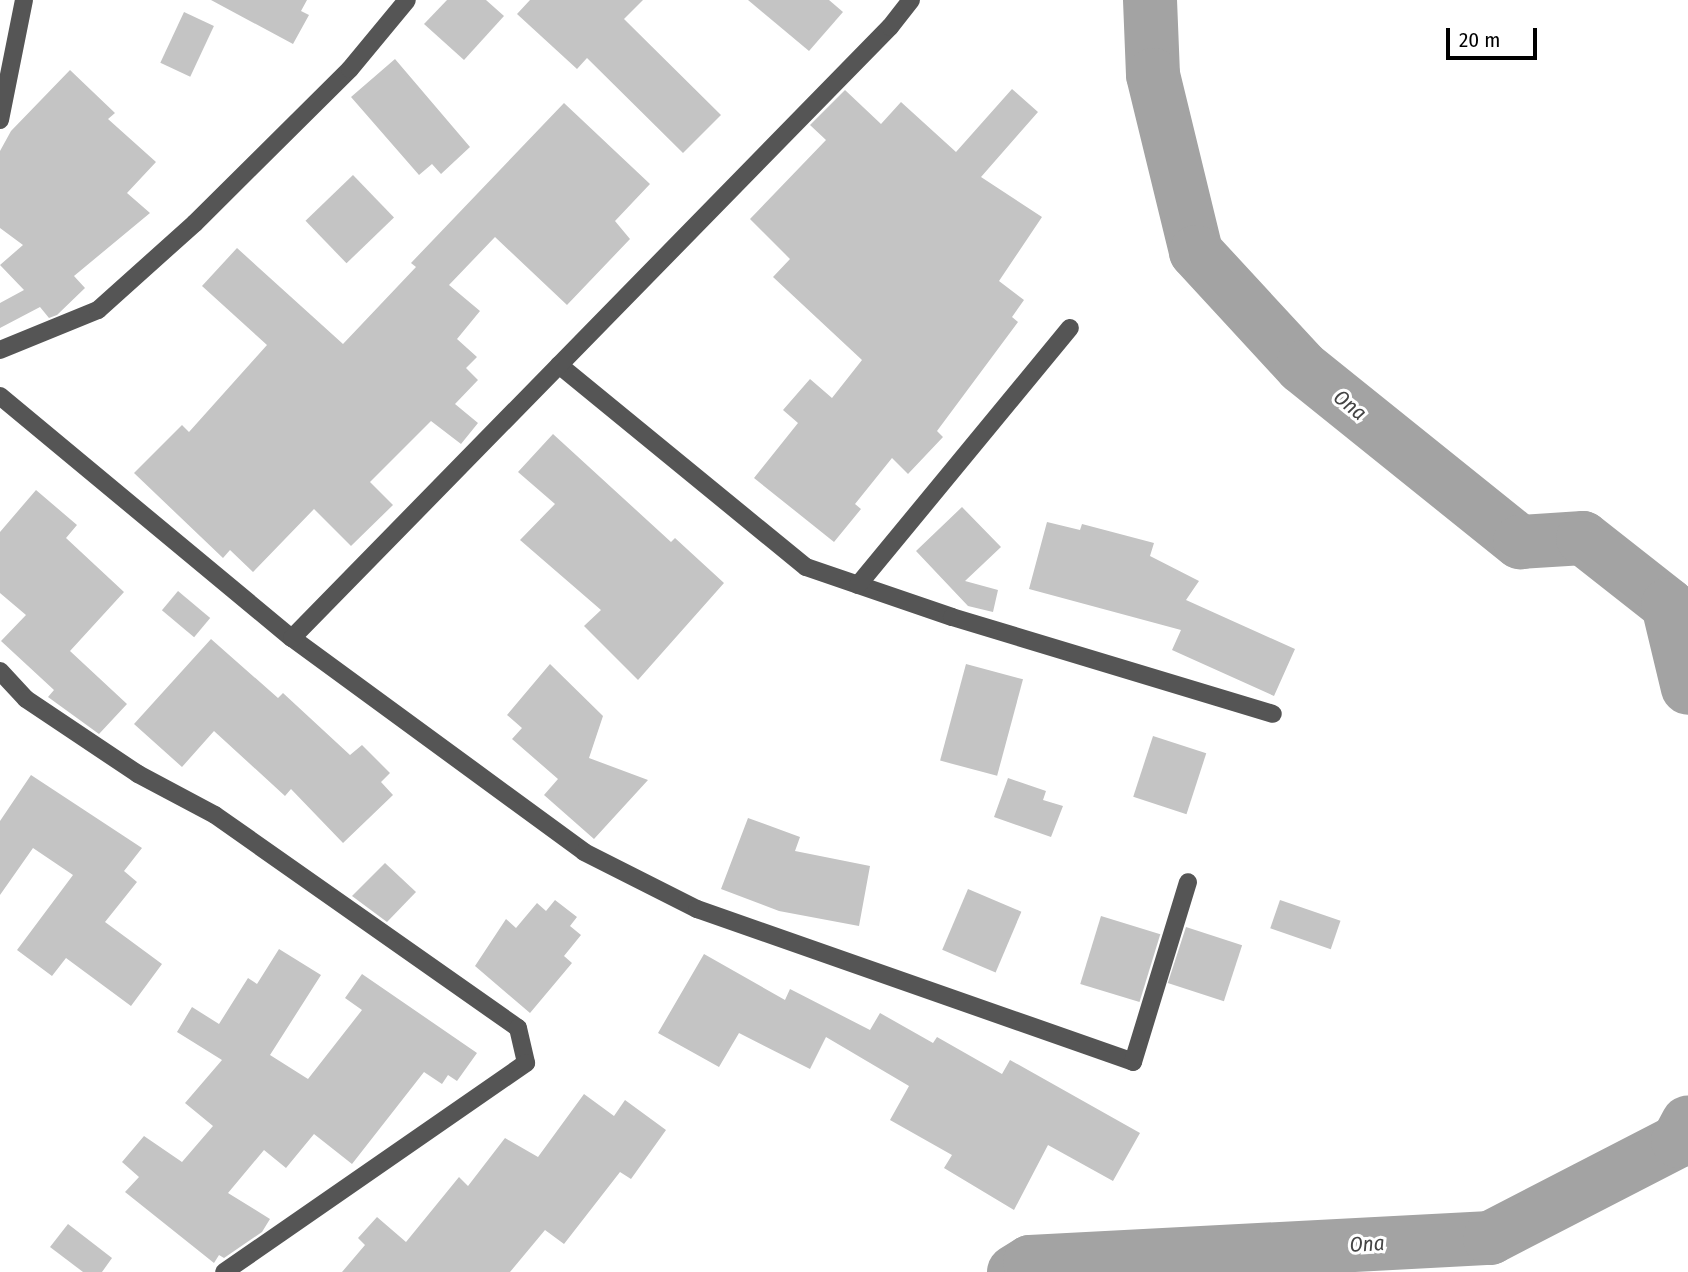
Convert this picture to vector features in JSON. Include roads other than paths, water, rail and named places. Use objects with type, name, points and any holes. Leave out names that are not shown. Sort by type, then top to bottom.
[{"type":"street","points":[[0,120],[5,69],[24,0]]},
{"type":"street","points":[[0,350],[98,310],[195,223],[350,69],[407,0]]},
{"type":"street","points":[[292,638],[890,27],[911,0]]},
{"type":"street","points":[[858,585],[1070,328]]},
{"type":"street","points":[[559,365],[806,567],[1273,714]]},
{"type":"street","points":[[0,396],[292,638],[584,852],[697,909],[1133,1062],[1188,882]]},
{"type":"street","points":[[0,671],[26,699],[138,774],[215,815],[518,1028],[526,1063],[224,1272]]},
{"type":"waterway","name":"Ona","points":[[1150,0],[1153,75],[1196,252],[1302,367],[1520,542],[1583,538],[1668,605],[1688,688]]},
{"type":"waterway","name":"Ona","points":[[1014,1272],[1030,1262],[1490,1238],[1678,1141],[1688,1122]]}]
